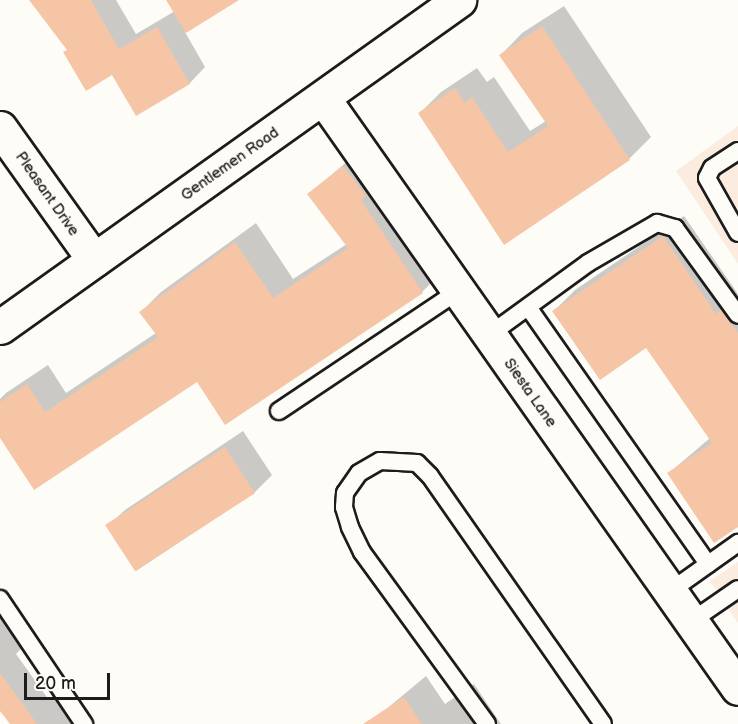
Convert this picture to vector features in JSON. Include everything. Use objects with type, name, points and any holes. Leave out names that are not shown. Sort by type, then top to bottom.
[{"type":"street","name":"Gentlemen Road","points":[[0,327],[459,0]]},
{"type":"street","name":"Siesta Lane","points":[[323,98],[690,622],[738,687]]},
{"type":"street","name":"Pleasant Drive","points":[[0,128],[94,260]]},
{"type":"lane","points":[[738,150],[712,168],[707,178],[738,233]]},
{"type":"lane","points":[[489,335],[588,263],[657,223],[675,228],[738,315]]},
{"type":"lane","points":[[279,411],[458,291]]},
{"type":"lane","points":[[528,307],[708,564]]},
{"type":"lane","points":[[487,724],[362,552],[350,527],[344,507],[345,493],[359,473],[380,461],[410,461],[430,476],[603,724]]},
{"type":"lane","points":[[669,592],[738,543]]},
{"type":"lane","points":[[690,622],[738,589]]},
{"type":"lane","points":[[0,599],[84,724]]},
{"type":"shaded area","points":[[738,126],[738,264],[676,171]]},
{"type":"shaded area","points":[[738,562],[738,623],[710,581]]},
{"type":"building","points":[[29,0],[91,0],[119,49],[157,27],[190,84],[136,116],[112,75],[86,91],[63,52],[67,50]]},
{"type":"building","points":[[166,0],[239,0],[186,33]]},
{"type":"building","points":[[542,26],[630,160],[504,245],[418,113],[455,88],[465,103],[472,97],[508,152],[548,126],[499,55]]},
{"type":"building","points":[[343,166],[366,196],[361,200],[423,293],[225,425],[197,382],[34,490],[0,438],[0,402],[27,384],[45,412],[158,337],[139,312],[235,242],[273,298],[348,248],[307,194]]},
{"type":"building","points":[[663,236],[716,314],[721,310],[738,333],[738,527],[714,543],[667,473],[712,443],[646,348],[600,380],[552,311]]},
{"type":"building","points":[[225,447],[255,493],[135,571],[105,525]]},
{"type":"building","points":[[0,673],[37,724],[10,724],[0,711]]},
{"type":"building","points":[[404,697],[422,724],[363,724]]}]
